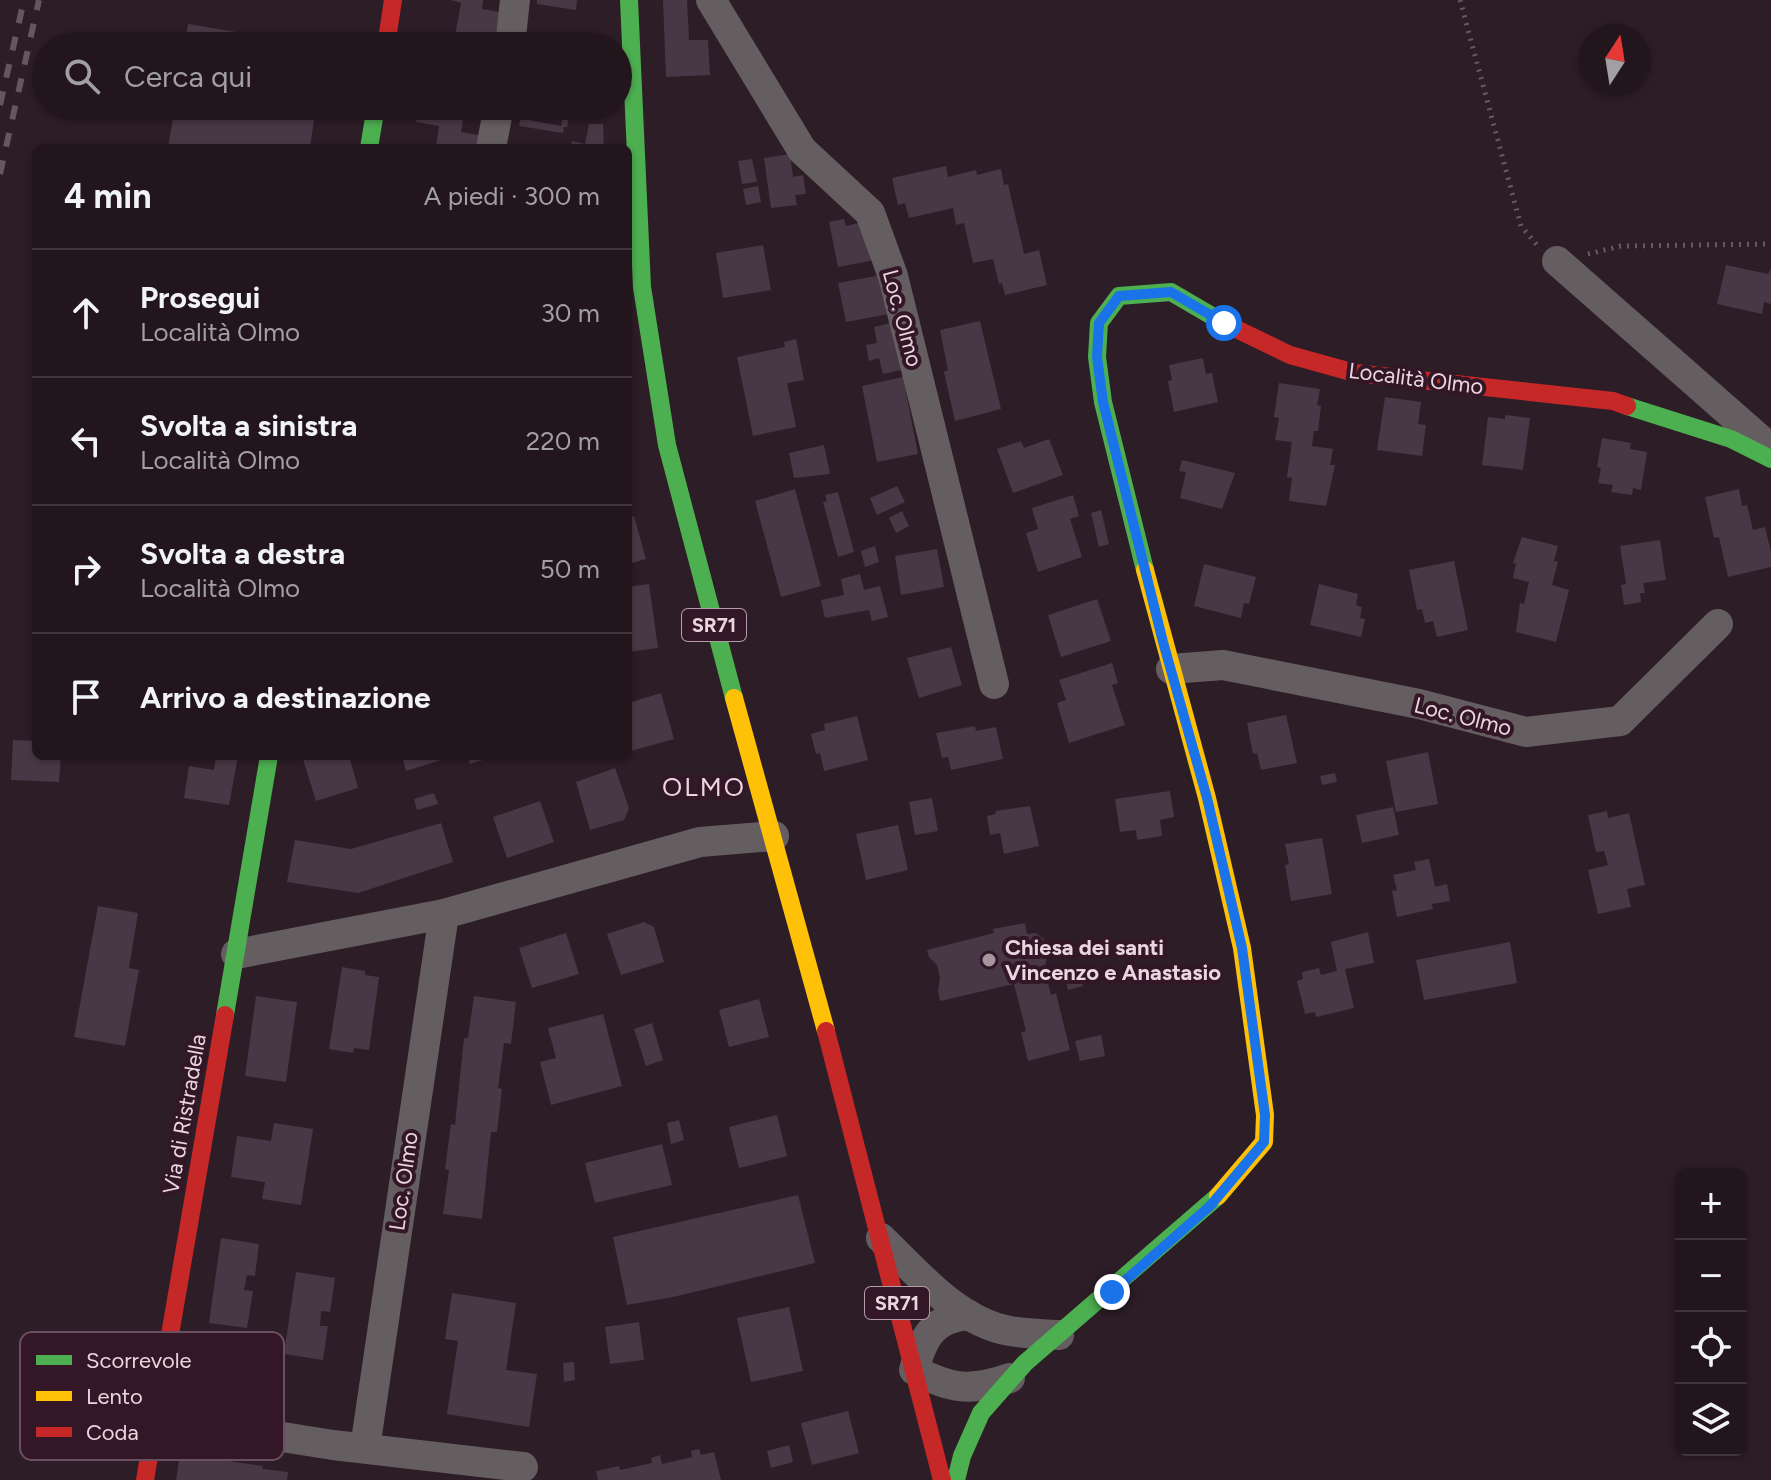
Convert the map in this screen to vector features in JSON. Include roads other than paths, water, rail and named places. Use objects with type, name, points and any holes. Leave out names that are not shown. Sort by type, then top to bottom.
[{"type":"street","points":[[388,32],[393,0]]},
{"type":"street","points":[[512,32],[515,0]]},
{"type":"street","name":"SR71","points":[[629,0],[630,32]]},
{"type":"street","name":"Loc. Olmo","points":[[711,0],[802,150],[870,213],[893,276],[994,684]]},
{"type":"street","points":[[370,144],[374,120]]},
{"type":"street","points":[[492,144],[496,120]]},
{"type":"street","name":"SR71","points":[[632,120],[635,287],[667,445],[721,653],[774,836],[942,1480]]},
{"type":"street","points":[[1557,261],[1771,449]]},
{"type":"street","name":"Località Olmo","points":[[956,1480],[962,1456],[981,1413],[1010,1378],[1210,1206],[1264,1142],[1265,1115],[1242,948],[1207,798],[1107,418],[1097,357],[1099,323],[1119,296],[1171,292],[1224,323],[1290,355],[1355,373],[1613,401],[1731,439],[1771,459]]},
{"type":"street","name":"Loc. Olmo","points":[[1171,669],[1223,665],[1419,704],[1526,732],[1620,721],[1718,624]]},
{"type":"street","name":"Via di Ristradella","points":[[171,1332],[268,760]]},
{"type":"street","points":[[236,954],[444,914],[700,842],[774,836]]},
{"type":"street","name":"Loc. Olmo","points":[[365,1448],[444,914]]},
{"type":"street","points":[[880,1236],[946,1301],[969,1315],[1007,1331],[1059,1335]]},
{"type":"street","points":[[969,1315],[952,1316],[934,1327],[920,1350],[914,1370],[937,1382],[969,1389],[1010,1378]]},
{"type":"street","points":[[284,1436],[523,1467]]},
{"type":"street","name":"Via di Ristradella","points":[[145,1480],[148,1460]]},
{"type":"railway","points":[[0,105],[24,0]]},
{"type":"railway","points":[[0,174],[39,0]]},
{"type":"place","name":"Chiesa dei santi Vincenzo e Anastasio","points":[[989,960]]},
{"type":"district","name":"OLMO","points":[[704,787]]}]
